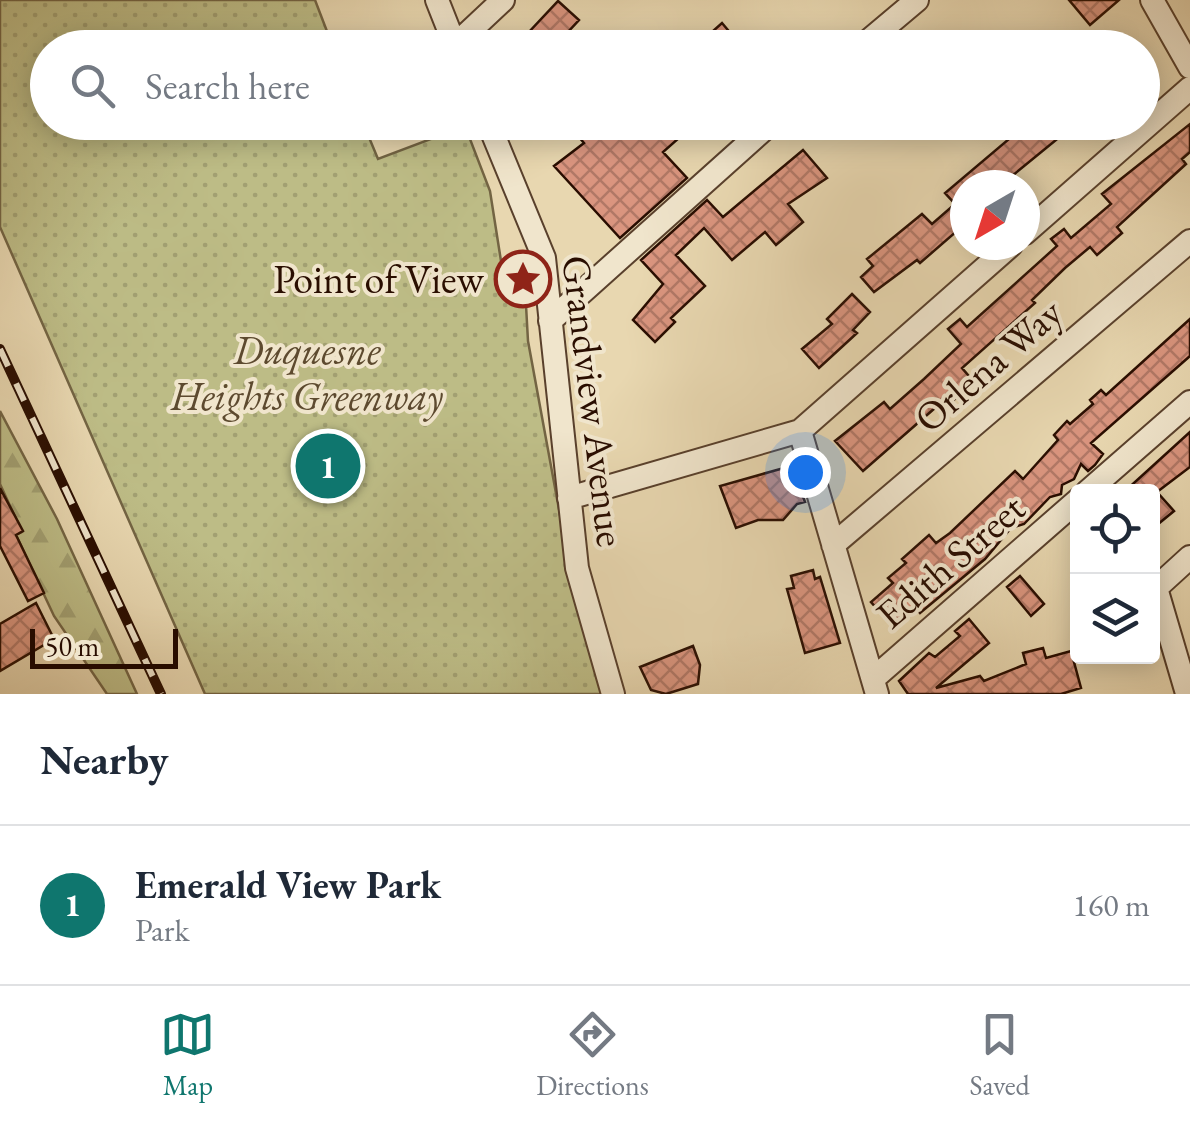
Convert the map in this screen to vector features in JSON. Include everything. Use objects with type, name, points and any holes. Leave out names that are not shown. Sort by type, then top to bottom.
[{"type":"street","points":[[438,0],[450,30]]},
{"type":"street","points":[[473,30],[504,0]]},
{"type":"street","points":[[881,30],[916,0]]},
{"type":"street","points":[[1152,0],[1190,67]]},
{"type":"street","points":[[1160,114],[1190,88]]},
{"type":"street","name":"Grandview Avenue","points":[[495,140],[544,258],[576,568],[613,694]]},
{"type":"street","points":[[550,320],[752,140]]},
{"type":"street","points":[[1040,220],[1131,140]]},
{"type":"street","name":"Orlena Way","points":[[833,545],[1190,241]]},
{"type":"street","points":[[568,498],[800,430],[995,260]]},
{"type":"street","points":[[1097,484],[1190,402]]},
{"type":"street","points":[[800,430],[875,687]]},
{"type":"street","name":"Edith Street","points":[[875,687],[1070,507]]},
{"type":"street","points":[[1183,691],[1156,588],[1190,557]]},
{"type":"green space","name":"Duquesne Heights Greenway","points":[[0,0],[315,0],[326,30],[30,30],[30,140],[370,140],[378,159],[428,140],[470,140],[490,191],[501,261],[526,305],[528,341],[574,591],[605,694],[205,694],[0,227]]},
{"type":"green space","points":[[0,411],[57,519],[137,694],[107,694],[54,616],[16,535],[22,532],[0,484]]},
{"type":"building","points":[[1069,0],[1119,0],[1090,25]]},
{"type":"building","points":[[558,1],[579,20],[570,30],[531,30]]},
{"type":"building","points":[[1190,124],[1190,152],[1182,159],[1186,164],[1117,227],[1122,233],[1097,255],[1090,247],[1065,268],[1032,300],[1035,303],[962,368],[974,382],[948,405],[943,401],[863,471],[835,441],[884,402],[890,409],[924,379],[961,344],[948,329],[960,319],[967,327],[1057,246],[1051,239],[1064,229],[1071,238],[1111,204],[1102,194]]},
{"type":"building","points":[[581,140],[677,140],[663,152],[687,178],[620,238],[554,166],[584,143]]},
{"type":"building","points":[[1008,140],[1056,140],[1019,170],[972,170]]},
{"type":"building","points":[[803,150],[827,178],[788,204],[803,222],[776,245],[765,232],[732,260],[704,228],[676,255],[705,286],[671,318],[675,322],[655,342],[633,320],[663,284],[641,260],[707,200],[723,217]]},
{"type":"building","points":[[950,208],[950,237],[920,263],[917,260],[874,292],[861,277],[873,266],[867,259],[922,214],[932,224]]},
{"type":"building","points":[[852,294],[870,312],[853,330],[857,333],[819,368],[802,349],[832,324],[827,319]]},
{"type":"building","points":[[1190,319],[1190,356],[1091,443],[1103,454],[1095,465],[1088,471],[1081,464],[1074,479],[1062,485],[1061,494],[1050,497],[1024,524],[1011,528],[985,559],[920,613],[914,606],[895,622],[890,617],[887,620],[871,602],[893,583],[888,578],[906,563],[902,559],[929,535],[936,543],[950,533],[1015,471],[1023,479],[1058,440],[1054,435],[1067,421],[1070,424],[1093,404],[1090,400],[1101,390],[1106,395]]},
{"type":"building","points":[[1190,432],[1190,467],[1160,490],[1160,484],[1133,484]]},
{"type":"building","points":[[791,466],[805,502],[797,504],[783,520],[758,520],[736,528],[720,486]]},
{"type":"building","points":[[0,488],[23,531],[16,535],[44,593],[28,601],[0,546]]},
{"type":"building","points":[[1160,495],[1174,511],[1160,522]]},
{"type":"building","points":[[813,570],[815,579],[820,577],[840,643],[805,653],[787,589],[794,588],[791,576]]},
{"type":"building","points":[[1020,576],[1044,604],[1031,616],[1007,587]]},
{"type":"building","points":[[36,603],[54,639],[0,671],[0,624]]},
{"type":"building","points":[[969,619],[989,643],[936,688],[980,676],[984,681],[1026,664],[1023,653],[1043,648],[1046,658],[1070,651],[1070,664],[1075,664],[1081,688],[1061,694],[908,694],[899,681],[929,653],[935,657],[960,636],[955,631]]},
{"type":"building","points":[[693,646],[700,665],[698,684],[666,694],[651,690],[640,667]]},
{"type":"railway","points":[[0,349],[161,694]]},
{"type":"place","name":"Point of View","points":[[523,279]]},
{"type":"place","name":"Emerald View Park","points":[[328,466]]}]
